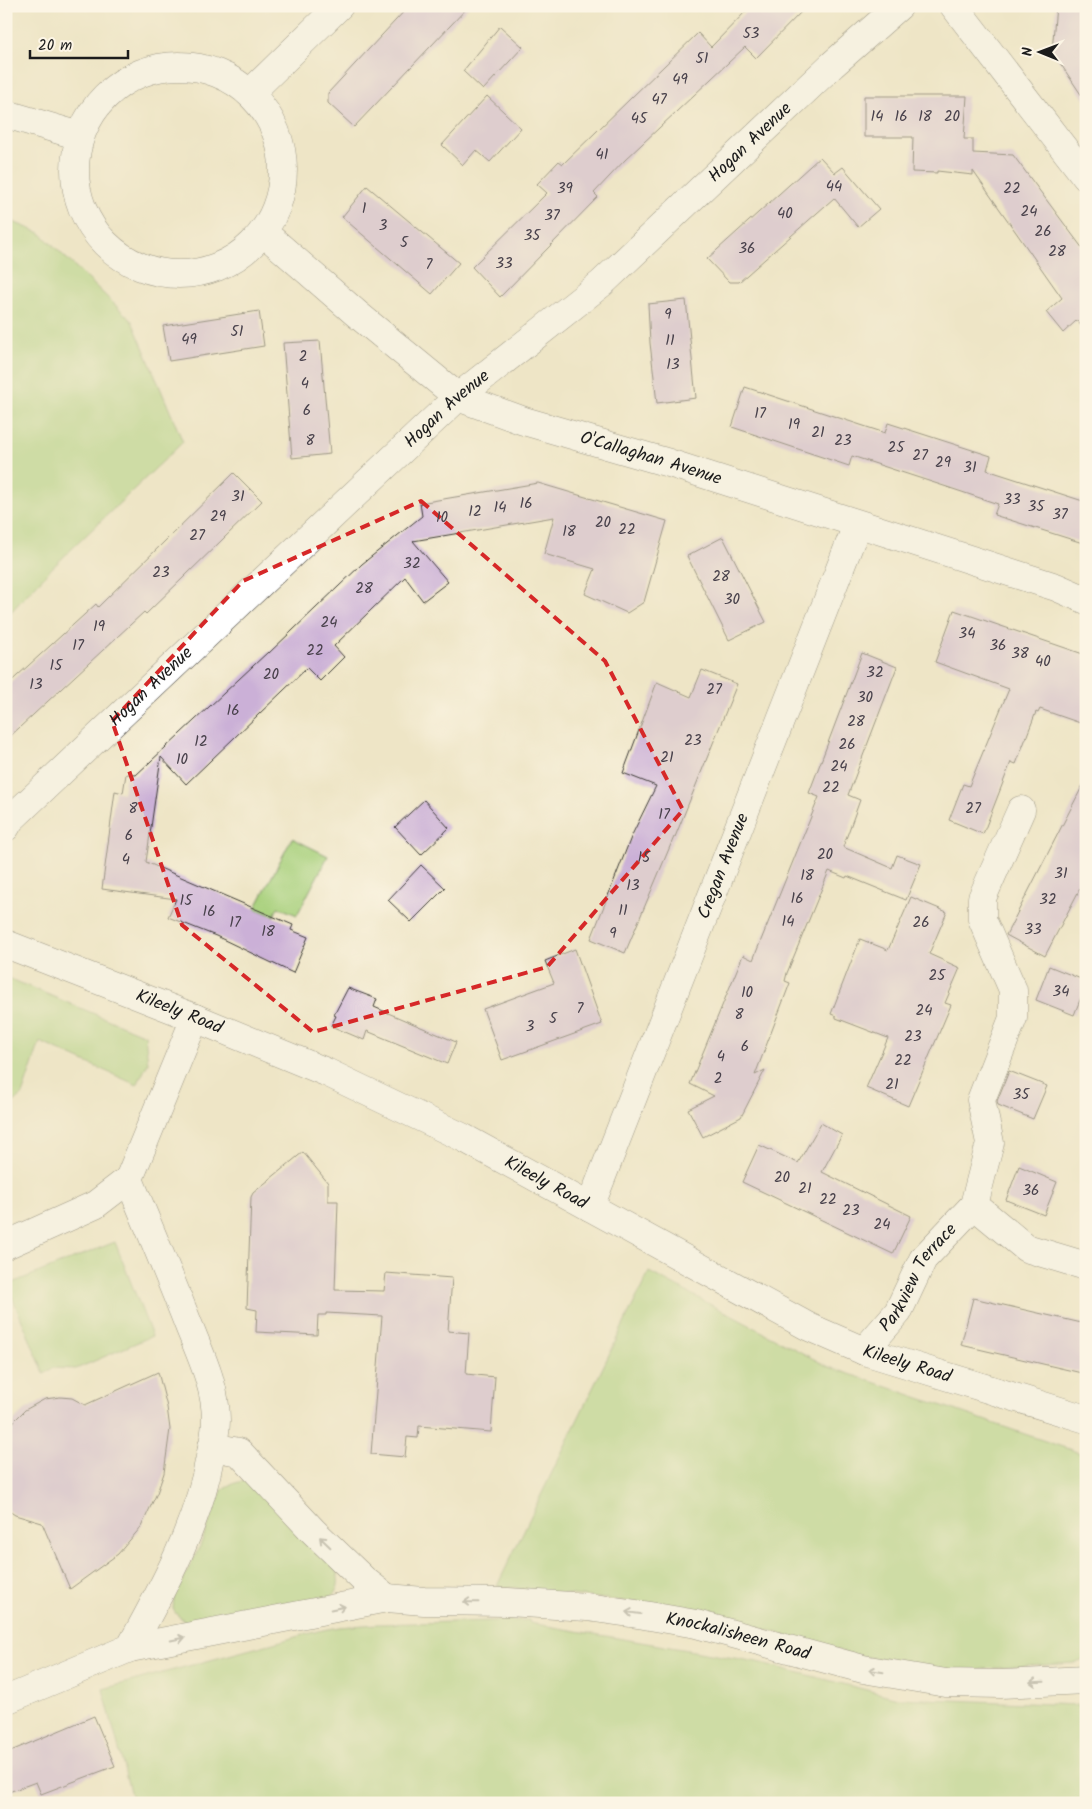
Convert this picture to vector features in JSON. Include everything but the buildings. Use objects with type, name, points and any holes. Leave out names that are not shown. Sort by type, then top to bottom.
[{"type":"street","points":[[250,93],[338,6]]},
{"type":"street","name":"Hogan Avenue","points":[[6,827],[10,820],[458,397],[602,283],[832,65],[899,6]]},
{"type":"street","points":[[954,6],[1086,177]]},
{"type":"street","points":[[193,66],[223,75],[250,93],[271,122],[282,156],[282,182],[276,208],[263,232],[238,256],[208,270],[174,274],[141,267],[112,250],[90,225],[78,197],[74,166],[80,136],[91,113],[107,94],[133,76],[162,67],[193,66]]},
{"type":"street","points":[[6,114],[80,136]]},
{"type":"street","name":"O'Callaghan Avenue","points":[[263,232],[357,314],[458,397],[524,421],[669,463],[857,525],[1056,587],[1086,600]]},
{"type":"street","name":"Cregan Avenue","points":[[590,1207],[857,525]]},
{"type":"street","name":"Parkview Terrace","points":[[864,1352],[898,1312],[923,1259],[974,1205],[990,1143],[982,1100],[1013,1018],[1013,990],[982,919],[982,898],[1021,810]]},
{"type":"street","name":"Kileely Road","points":[[6,944],[195,1018],[352,1084],[464,1138],[808,1327],[864,1352],[1086,1420]]},
{"type":"street","points":[[6,1245],[95,1205],[129,1179],[195,1018]]},
{"type":"street","points":[[129,1179],[208,1374],[214,1398],[216,1421],[205,1486],[193,1521],[130,1648]]},
{"type":"street","points":[[974,1205],[1026,1248],[1086,1266]]},
{"type":"street","points":[[212,1447],[239,1452],[313,1531],[364,1580],[387,1598]]},
{"type":"street","name":"Knockalisheen Road","points":[[6,1700],[130,1648],[387,1598],[587,1607],[644,1615],[696,1624],[863,1669],[946,1683],[1001,1684],[1086,1680]]},
{"type":"highlighted area","points":[[421,501],[605,661],[683,810],[547,967],[313,1032],[182,925],[112,721],[243,581]]},
{"type":"green space","points":[[6,219],[40,233],[132,321],[183,442],[51,569],[6,617]]},
{"type":"green space","points":[[292,838],[328,856],[297,915],[278,907],[274,916],[255,909]]},
{"type":"green space","points":[[6,977],[145,1035],[148,1063],[137,1085],[40,1042],[22,1095],[6,1109]]},
{"type":"green space","points":[[115,1242],[152,1336],[76,1369],[53,1368],[44,1373],[7,1285]]},
{"type":"green space","points":[[649,1272],[829,1367],[1086,1455],[1086,1658],[1074,1663],[954,1671],[855,1655],[698,1610],[497,1586]]},
{"type":"green space","points":[[244,1481],[252,1483],[335,1568],[338,1586],[327,1600],[193,1624],[186,1622],[173,1609],[174,1597],[200,1546],[222,1490],[235,1483]]},
{"type":"green space","points":[[529,1620],[530,1623],[757,1662],[898,1698],[1078,1705],[1086,1755],[1084,1803],[133,1803],[103,1689],[339,1627],[377,1624]]}]
